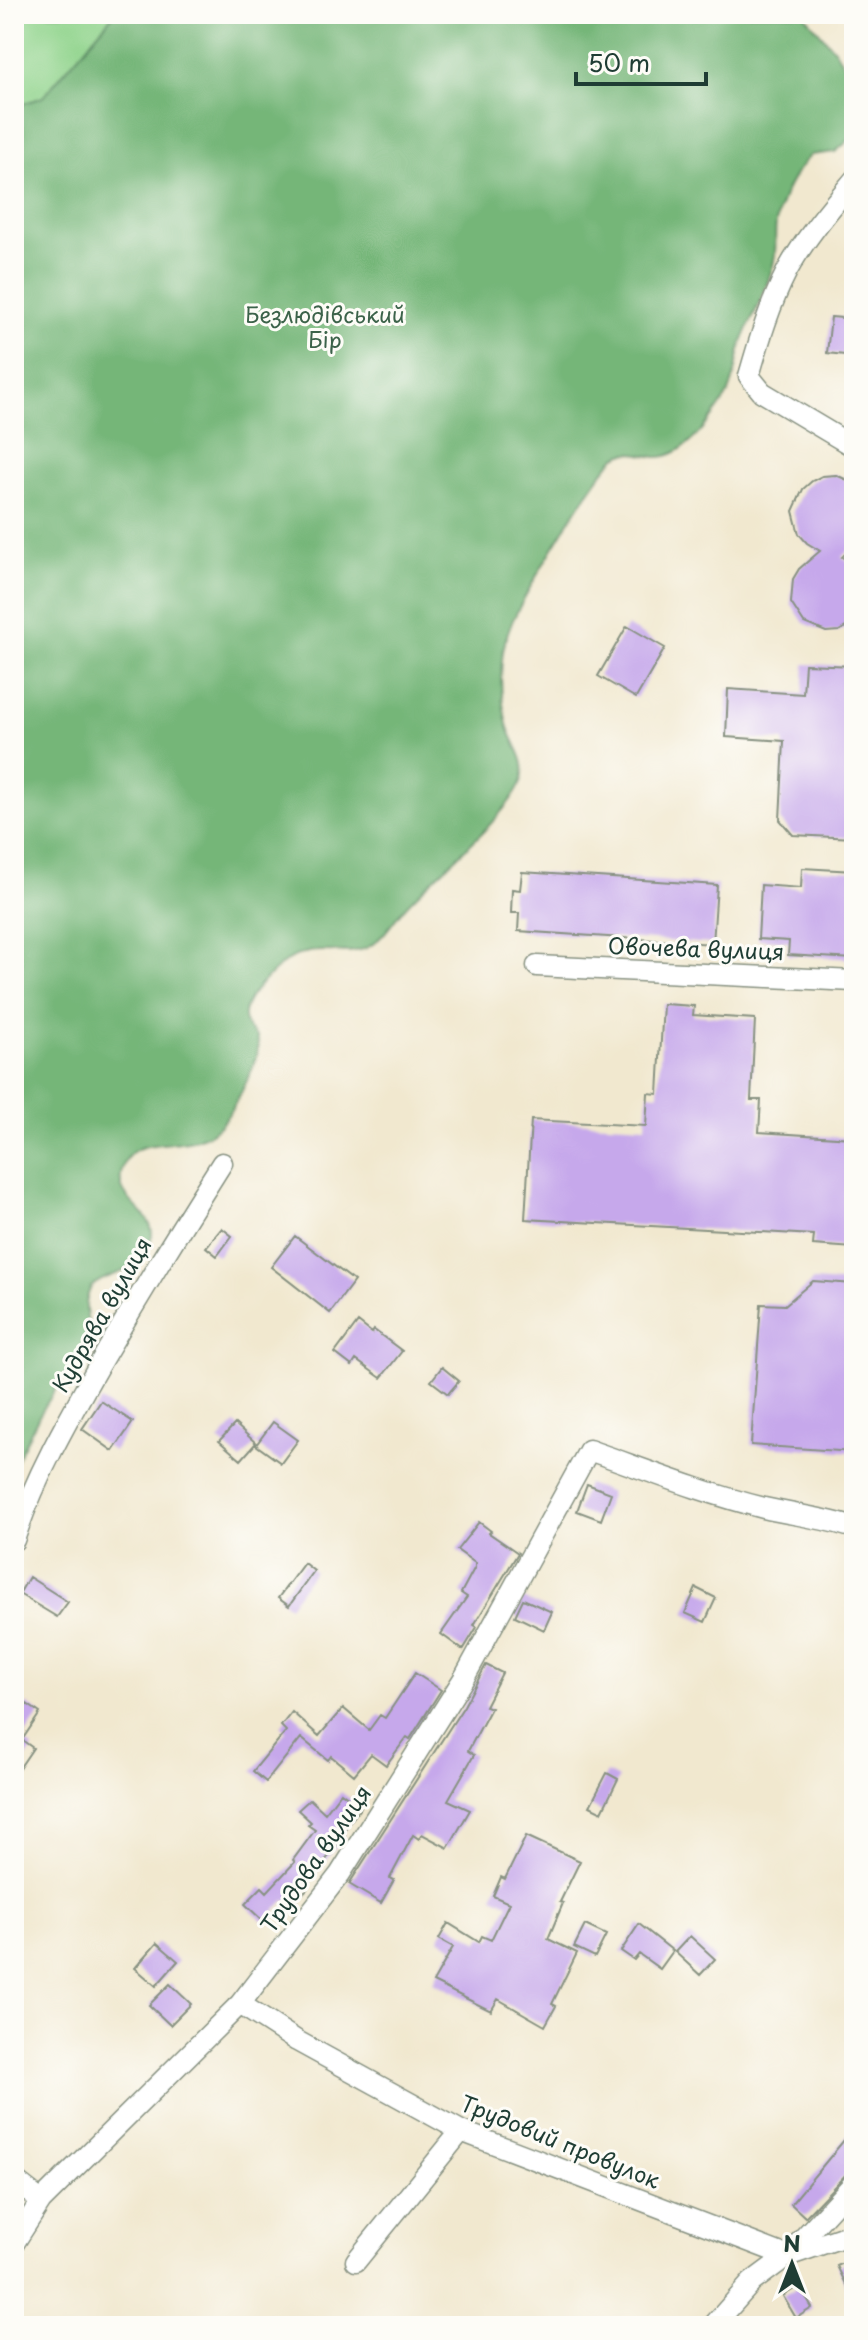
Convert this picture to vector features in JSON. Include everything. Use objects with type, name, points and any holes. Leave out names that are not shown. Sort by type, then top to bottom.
[{"type":"street","points":[[854,180],[819,222],[788,270],[762,329],[749,376],[762,392],[854,447]]},
{"type":"street","name":"Овочева вулиця","points":[[537,966],[854,981]]},
{"type":"street","name":"Кудрява вулиця","points":[[14,1540],[26,1503],[53,1445],[157,1265],[222,1163]]},
{"type":"street","name":"Трудова вулиця","points":[[14,2243],[41,2201],[240,2004],[340,1874],[456,1692],[589,1450],[764,1508],[835,1521],[854,1528]]},
{"type":"street","name":"Трудовий провулок","points":[[240,2004],[297,2041],[461,2131],[787,2256]]},
{"type":"street","points":[[356,2261],[461,2131]]},
{"type":"street","points":[[14,2180],[41,2201]]},
{"type":"street","points":[[713,2326],[752,2282],[787,2256],[854,2183]]},
{"type":"street","points":[[787,2256],[854,2233]]},
{"type":"green space","points":[[14,14],[114,14],[43,97],[14,107]]},
{"type":"green space","name":"Безлюдівський Бір","points":[[114,14],[804,14],[834,49],[854,81],[854,136],[835,152],[811,155],[789,186],[776,223],[775,256],[771,271],[743,340],[731,385],[719,408],[705,427],[677,451],[656,457],[623,454],[608,465],[559,538],[514,618],[505,643],[501,678],[507,724],[523,767],[521,782],[513,796],[486,829],[406,906],[385,933],[370,946],[348,952],[317,951],[296,956],[274,971],[251,996],[244,1015],[248,1028],[256,1036],[258,1047],[244,1086],[222,1123],[198,1139],[143,1147],[126,1160],[121,1185],[145,1216],[152,1235],[146,1249],[133,1265],[91,1287],[86,1302],[88,1337],[39,1416],[14,1465],[14,107],[43,97]]},
{"type":"building","points":[[831,317],[854,319],[854,356],[827,353]]},
{"type":"building","points":[[836,475],[854,483],[854,545],[842,557],[854,565],[854,622],[839,631],[826,632],[804,623],[791,603],[793,579],[799,569],[820,551],[799,534],[793,511],[803,489],[812,481],[822,476]]},
{"type":"building","points":[[627,626],[665,648],[636,698],[598,676]]},
{"type":"building","points":[[805,664],[854,666],[854,838],[793,835],[780,820],[784,741],[726,737],[728,689],[803,694]]},
{"type":"building","points":[[802,868],[854,871],[854,959],[788,955],[789,941],[758,939],[761,885],[801,888]]},
{"type":"building","points":[[522,872],[717,885],[713,944],[518,931],[519,913],[511,913],[512,889],[520,890]]},
{"type":"building","points":[[663,1004],[694,1006],[693,1015],[755,1019],[751,1100],[761,1100],[759,1132],[852,1138],[854,1248],[813,1245],[814,1235],[525,1219],[531,1120],[646,1126],[648,1093],[658,1094]]},
{"type":"building","points":[[222,1228],[232,1236],[217,1256],[206,1247]]},
{"type":"building","points":[[295,1236],[354,1281],[330,1313],[271,1267]]},
{"type":"building","points":[[813,1281],[854,1284],[854,1452],[751,1445],[761,1304],[785,1305]]},
{"type":"building","points":[[358,1322],[402,1351],[381,1378],[356,1360],[352,1366],[335,1353]]},
{"type":"building","points":[[442,1367],[459,1381],[448,1394],[431,1381]]},
{"type":"building","points":[[101,1401],[133,1422],[113,1451],[82,1429]]},
{"type":"building","points":[[273,1422],[298,1440],[281,1463],[256,1445]]},
{"type":"building","points":[[235,1424],[256,1443],[241,1460],[219,1441]]},
{"type":"building","points":[[587,1484],[611,1493],[601,1520],[577,1511]]},
{"type":"building","points":[[479,1522],[518,1553],[474,1625],[477,1627],[463,1650],[441,1634],[467,1597],[461,1593],[475,1563],[457,1550]]},
{"type":"building","points":[[304,1563],[314,1571],[289,1606],[278,1598]]},
{"type":"building","points":[[29,1577],[68,1602],[57,1617],[19,1594]]},
{"type":"building","points":[[696,1588],[716,1598],[705,1622],[685,1613]]},
{"type":"building","points":[[523,1599],[552,1612],[544,1630],[515,1616]]},
{"type":"building","points":[[486,1665],[502,1673],[485,1706],[491,1708],[468,1751],[474,1755],[448,1800],[470,1810],[448,1848],[422,1834],[419,1839],[413,1835],[390,1878],[394,1880],[381,1903],[349,1884],[464,1706]]},
{"type":"building","points":[[415,1673],[441,1690],[410,1739],[407,1737],[386,1765],[371,1754],[354,1775],[331,1756],[328,1760],[301,1738],[266,1782],[253,1771],[286,1731],[281,1726],[292,1712],[319,1736],[343,1708],[369,1730],[380,1715],[385,1718]]},
{"type":"building","points":[[27,1704],[40,1713],[22,1740],[33,1748],[14,1776],[14,1723]]},
{"type":"building","points":[[607,1773],[618,1779],[602,1812],[590,1806]]},
{"type":"building","points":[[341,1792],[361,1807],[342,1833],[345,1835],[305,1887],[307,1889],[292,1905],[286,1899],[264,1922],[245,1904],[262,1887],[267,1892],[295,1862],[293,1860],[315,1830],[298,1810],[310,1799],[325,1813]]},
{"type":"building","points":[[526,1836],[580,1861],[560,1902],[563,1903],[548,1939],[577,1953],[552,2004],[556,2006],[545,2026],[498,1999],[491,2011],[433,1982],[453,1947],[439,1939],[448,1923],[479,1942],[482,1936],[491,1940],[509,1903],[493,1896]]},
{"type":"building","points":[[639,1924],[673,1951],[660,1969],[639,1954],[634,1960],[621,1951]]},
{"type":"building","points":[[585,1925],[606,1935],[595,1957],[574,1947]]},
{"type":"building","points":[[690,1936],[715,1959],[700,1975],[675,1952]]},
{"type":"building","points":[[157,1943],[178,1961],[156,1986],[135,1968]]},
{"type":"building","points":[[170,1984],[191,2004],[170,2025],[149,2005]]},
{"type":"building","points":[[854,2128],[854,2166],[805,2217],[791,2204]]},
{"type":"building","points":[[854,2258],[854,2300],[837,2266]]},
{"type":"building","points":[[799,2286],[812,2308],[796,2318],[783,2296]]}]
